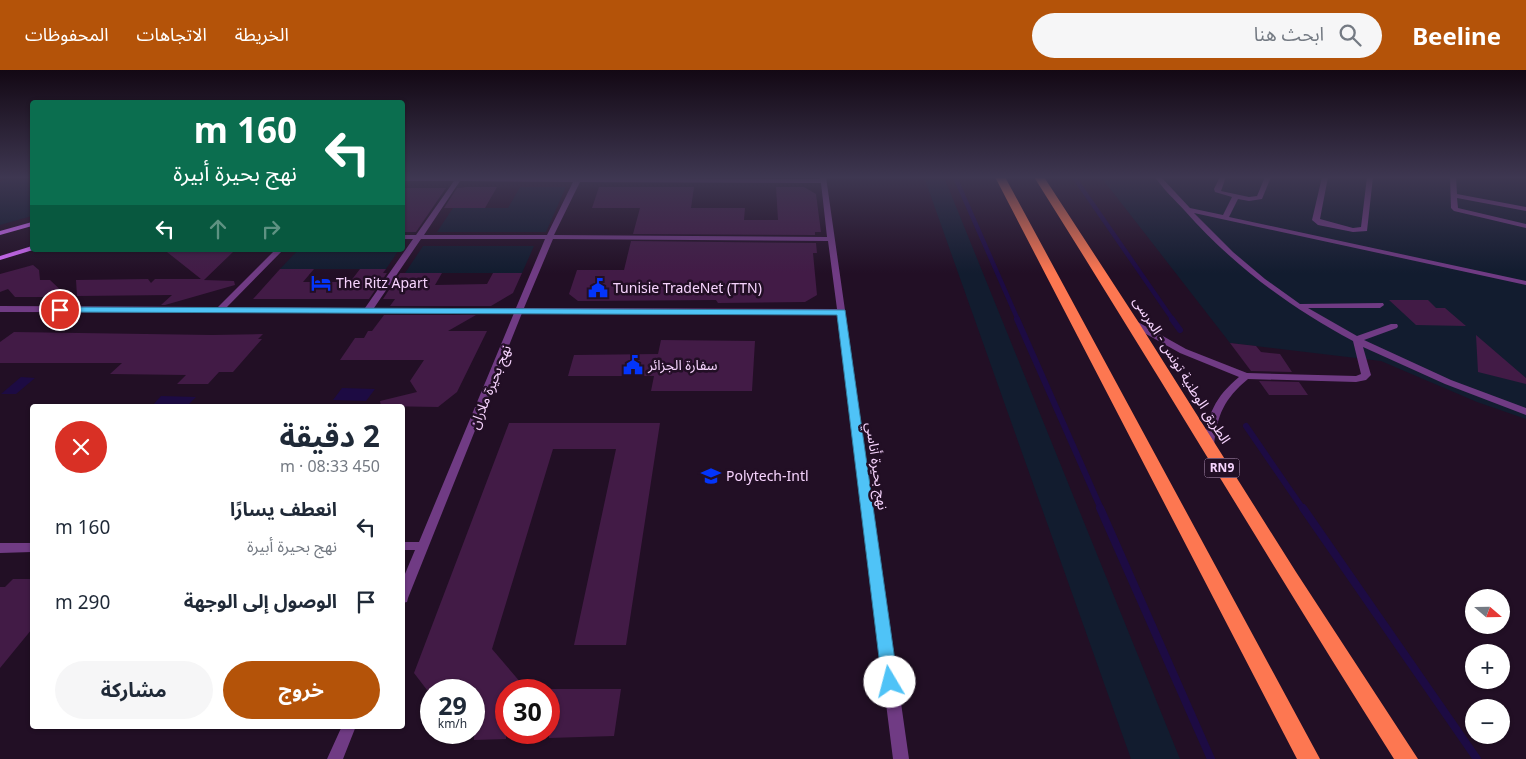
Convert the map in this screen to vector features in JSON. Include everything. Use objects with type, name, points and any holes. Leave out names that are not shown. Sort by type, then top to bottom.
[{"type":"highway","points":[[1017,209],[1309,759]]},
{"type":"highway","name":"الطريق الوطنية تونس - المرسى","points":[[1060,209],[1133,323],[1289,577],[1407,759]]},
{"type":"main road","points":[[0,233],[30,225]]},
{"type":"main road","points":[[0,258],[30,249]]},
{"type":"street","points":[[368,310],[438,209]]},
{"type":"street","name":"نهج بحيرة ملاران","points":[[405,591],[562,209]]},
{"type":"street","name":"نهج بحيرة أناسي","points":[[828,209],[901,759]]},
{"type":"street","points":[[1225,218],[1229,209]]},
{"type":"street","points":[[1318,209],[1316,220],[1321,223],[1358,230],[1364,229],[1366,209]]},
{"type":"street","points":[[1456,209],[1460,212],[1526,226]]},
{"type":"street","points":[[1189,210],[1526,283]]},
{"type":"street","points":[[1189,210],[1230,254],[1300,306],[1357,339],[1439,378],[1526,412]]},
{"type":"street","points":[[405,237],[832,239]]},
{"type":"street","points":[[220,310],[277,252]]},
{"type":"street","points":[[1300,306],[1380,306]]},
{"type":"street","points":[[0,309],[842,312]]},
{"type":"street","points":[[1133,323],[1183,351],[1246,376],[1363,378],[1366,375],[1366,371],[1357,339]]},
{"type":"street","points":[[1357,339],[1394,326]]},
{"type":"street","points":[[1209,446],[1210,424],[1217,405],[1229,389],[1246,376]]},
{"type":"street","points":[[405,546],[424,546]]},
{"type":"street","points":[[0,548],[30,548]]},
{"type":"street","points":[[335,759],[348,729]]},
{"type":"shaded area","points":[[0,209],[30,209],[30,217],[0,225]]},
{"type":"shaded area","points":[[452,209],[556,209],[546,232],[437,232]]},
{"type":"shaded area","points":[[935,209],[957,209],[1180,759],[1131,759]]},
{"type":"shaded area","points":[[1126,209],[1526,209],[1526,419],[1477,402],[1381,361],[1230,343]]},
{"type":"shaded area","points":[[423,246],[534,246],[522,273],[405,273]]},
{"type":"shaded area","points":[[296,252],[398,252],[386,269],[280,269]]},
{"type":"shaded area","points":[[21,377],[35,378],[16,394],[1,394]]},
{"type":"shaded area","points":[[342,388],[375,389],[366,401],[333,400]]},
{"type":"shaded area","points":[[161,396],[196,397],[189,404],[154,404]]},
{"type":"building","points":[[405,209],[432,209],[416,232],[405,232]]},
{"type":"building","points":[[640,209],[745,209],[744,220],[778,220],[777,209],[818,209],[821,232],[815,232],[815,235],[633,234]]},
{"type":"building","points":[[631,241],[816,243],[817,253],[813,253],[817,295],[805,302],[718,303],[716,300],[578,301],[569,294],[577,270],[624,270]]},
{"type":"building","points":[[167,252],[233,252],[204,280],[234,281],[235,285],[165,305],[161,305],[172,295],[77,296],[76,280],[148,279],[151,283],[155,279],[201,279]]},
{"type":"building","points":[[33,265],[39,270],[40,280],[50,280],[68,297],[15,297],[8,289],[0,292],[0,274]]},
{"type":"building","points":[[280,269],[314,269],[303,282],[350,282],[360,269],[386,269],[383,273],[387,273],[369,299],[253,299]]},
{"type":"building","points":[[400,273],[442,273],[435,285],[487,284],[493,273],[522,273],[513,293],[491,306],[390,306],[395,299],[383,299]]},
{"type":"building","points":[[1389,300],[1428,300],[1436,308],[1445,308],[1466,326],[1416,325]]},
{"type":"building","points":[[384,315],[476,315],[448,331],[487,331],[457,392],[438,407],[381,404],[380,401],[417,392],[410,381],[424,360],[340,360],[355,338],[364,338],[368,331],[372,331]]},
{"type":"building","points":[[14,332],[263,334],[258,339],[262,339],[233,372],[219,372],[208,384],[177,384],[186,375],[110,374],[122,363],[0,363],[0,342]]},
{"type":"building","points":[[1476,335],[1526,378],[1526,384],[1478,372]]},
{"type":"building","points":[[661,340],[755,341],[752,391],[651,391],[654,376],[568,376],[574,355],[658,354]]},
{"type":"building","points":[[1230,343],[1256,346],[1261,352],[1280,354],[1292,372],[1251,371]]},
{"type":"building","points":[[1259,381],[1299,382],[1308,395],[1269,395]]},
{"type":"building","points":[[509,423],[660,423],[626,645],[574,645],[616,449],[553,449],[492,649],[518,679],[495,679],[495,739],[485,740],[485,679],[420,679],[420,681],[414,673]]},
{"type":"building","points":[[13,579],[30,579],[30,631],[0,668],[0,587],[5,587]]},
{"type":"building","points":[[560,689],[621,689],[614,736],[560,738]]},
{"type":"waterway","points":[[969,209],[1018,320]]},
{"type":"waterway","points":[[1096,209],[1173,320]]},
{"type":"waterway","points":[[1017,319],[1101,509]]},
{"type":"waterway","points":[[1172,319],[1180,330]]},
{"type":"waterway","points":[[1246,426],[1303,509]]},
{"type":"waterway","points":[[1100,508],[1211,759]]},
{"type":"waterway","points":[[1303,508],[1477,759]]},
{"type":"place","name":"The Ritz Apart","points":[[321,283]]},
{"type":"place","name":"Tunisie TradeNet (TTN)","points":[[598,288]]},
{"type":"place","name":"سفارة الجزائر","points":[[633,365]]},
{"type":"place","name":"Polytech-Intl","points":[[711,476]]},
{"type":"route","points":[[60,310],[682,310],[842,312],[890,682]]}]
